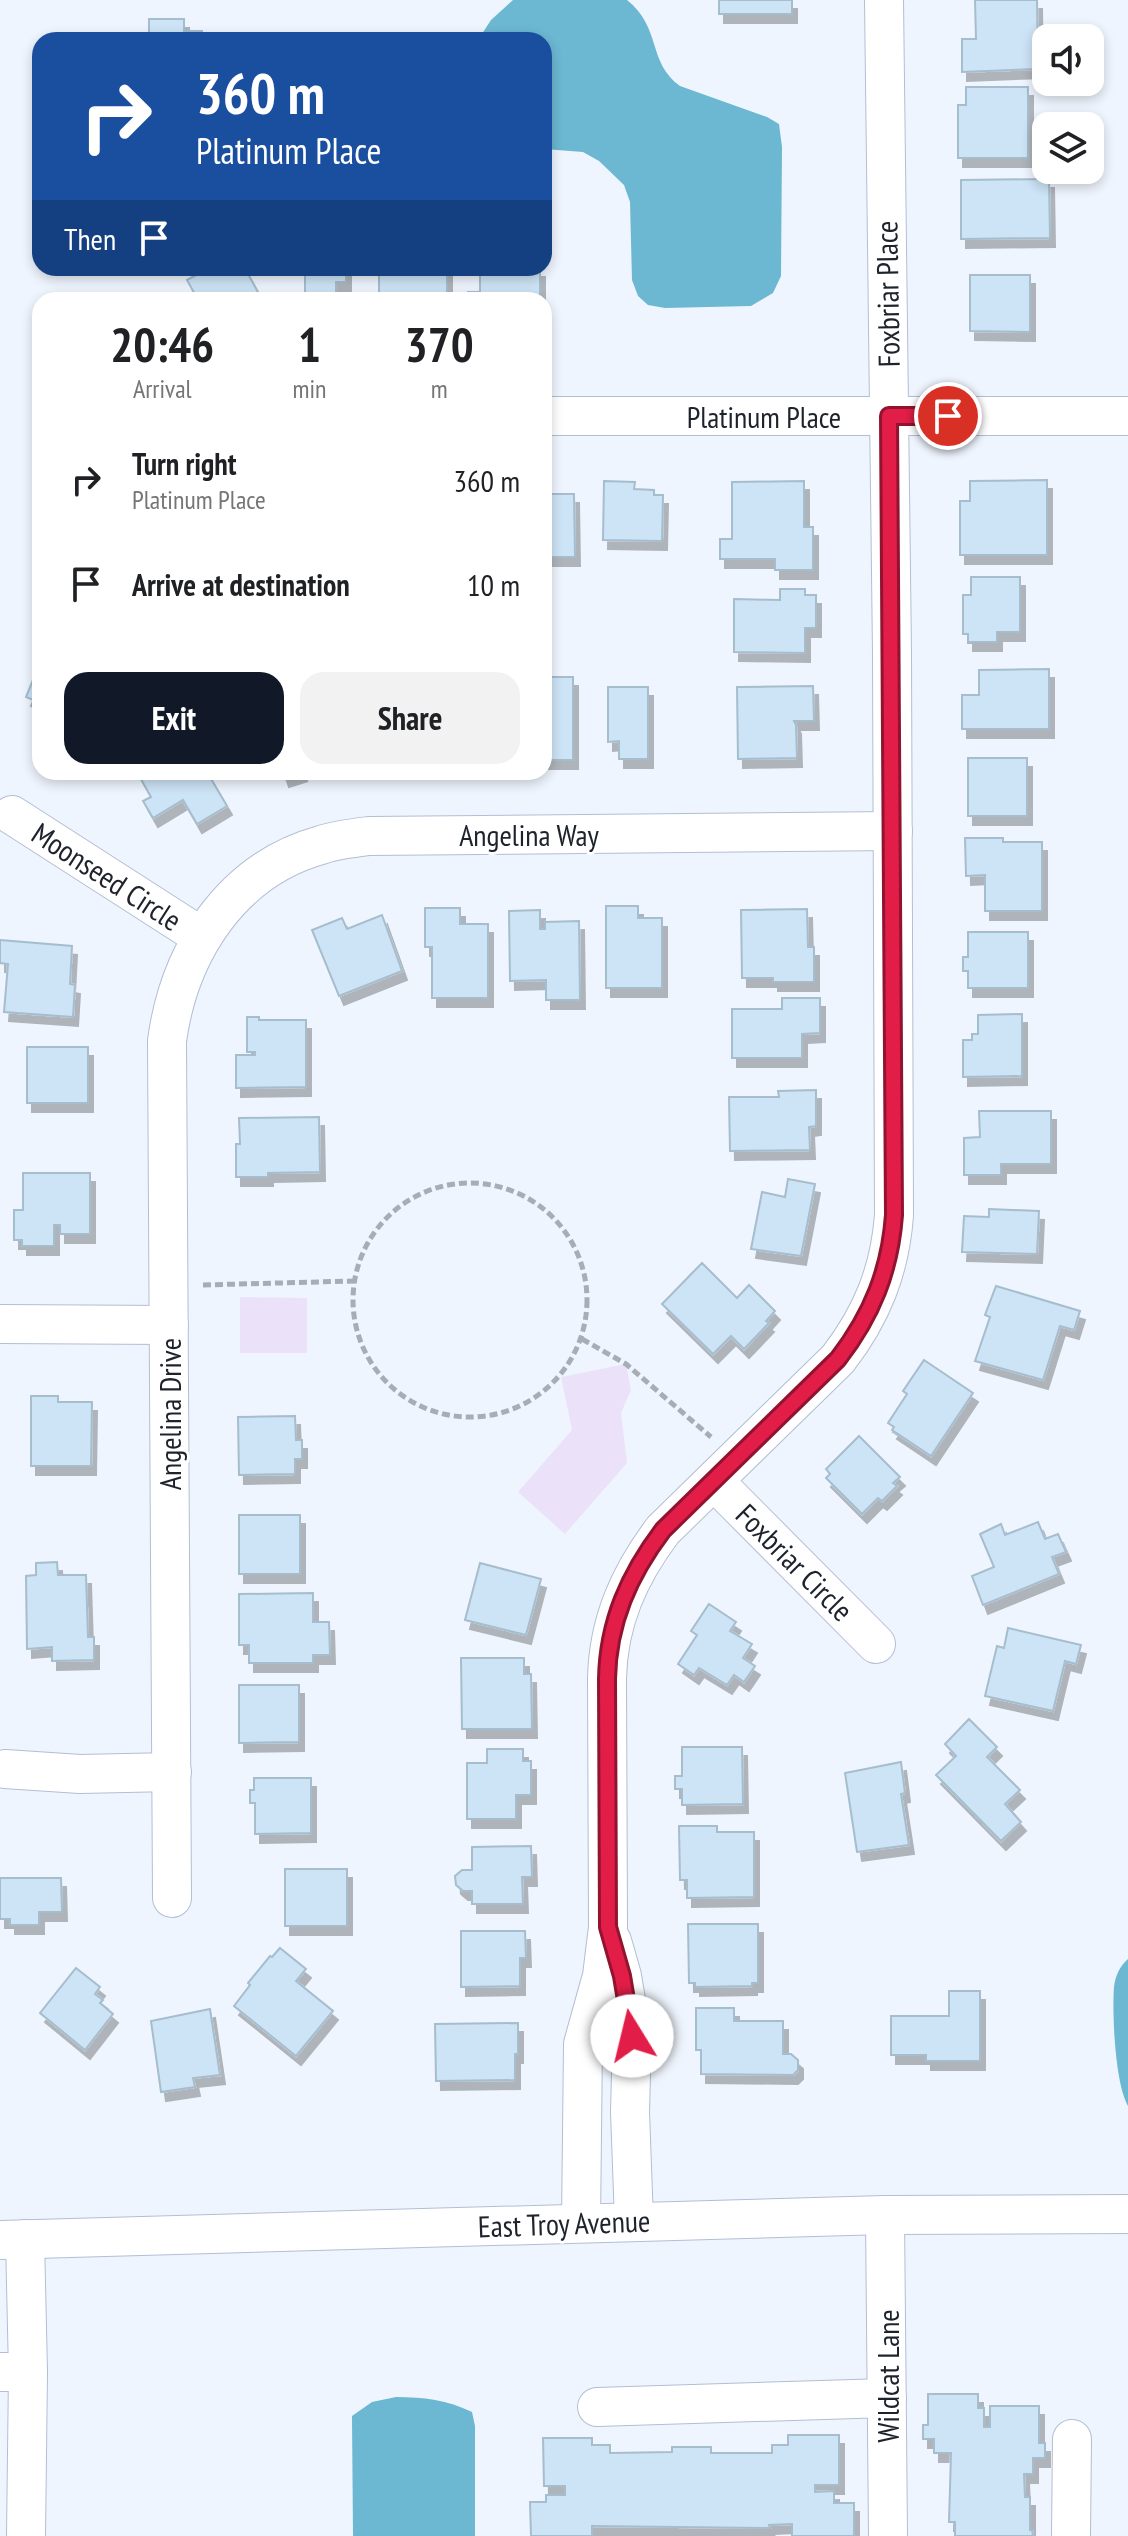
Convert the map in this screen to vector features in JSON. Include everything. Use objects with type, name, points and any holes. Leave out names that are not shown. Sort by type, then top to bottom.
[{"type":"street","name":"Foxbriar Place","points":[[581,2223],[583,2044],[602,1976],[608,1927],[607,1679],[616,1614],[640,1561],[663,1530],[838,1359],[853,1340],[880,1289],[890,1256],[894,1215],[893,831],[884,0]]},
{"type":"street","name":"Platinum Place","points":[[552,416],[1128,416]]},
{"type":"street","name":"Moonseed Circle","points":[[12,815],[202,937]]},
{"type":"street","name":"Angelina Way","points":[[202,937],[232,899],[278,863],[320,845],[369,836],[893,831]]},
{"type":"street","name":"Angelina Drive","points":[[172,1898],[167,1041],[177,990],[202,937]]},
{"type":"street","points":[[0,1324],[169,1325]]},
{"type":"street","name":"Foxbriar Circle","points":[[725,1470],[876,1644]]},
{"type":"street","points":[[5,1769],[80,1774],[172,1772]]},
{"type":"street","name":"Foxbriar Place","points":[[608,1927],[622,1976],[632,2036],[630,2112],[634,2221]]},
{"type":"street","name":"East Troy Avenue","points":[[12,2239],[885,2215],[1128,2214]]},
{"type":"street","name":"Wildcat Lane","points":[[885,2215],[888,2536]]},
{"type":"street","points":[[12,2239],[14,2372],[26,2536]]},
{"type":"street","points":[[597,2407],[887,2398]]},
{"type":"street","points":[[1071,2536],[1072,2439]]},
{"type":"path","points":[[460,1183],[499,1186],[535,1202],[564,1228],[582,1262],[589,1301],[582,1339],[563,1373],[535,1399],[499,1414],[460,1417],[423,1408],[390,1387],[366,1356],[354,1320],[354,1281],[366,1245],[390,1214],[422,1193],[460,1183]]},
{"type":"path","points":[[169,1285],[354,1281]]},
{"type":"path","points":[[582,1339],[626,1364],[725,1470]]},
{"type":"shaded area","points":[[240,1297],[307,1298],[307,1353],[240,1353]]},
{"type":"shaded area","points":[[626,1364],[631,1390],[621,1413],[627,1463],[565,1534],[518,1492],[572,1430],[561,1377]]},
{"type":"water","points":[[513,0],[627,0],[645,22],[663,66],[680,86],[779,124],[782,147],[781,276],[773,293],[751,306],[665,308],[648,305],[638,296],[632,280],[630,202],[624,185],[599,161],[583,152],[552,150],[552,32],[483,32],[491,20]]},
{"type":"water","points":[[1128,1959],[1128,2106],[1117,2066],[1113,1999],[1117,1975]]},
{"type":"water","points":[[396,2397],[435,2400],[472,2412],[475,2426],[475,2536],[353,2536],[352,2416],[372,2402]]},
{"type":"building","points":[[719,0],[792,0],[792,14],[719,14]]},
{"type":"building","points":[[975,0],[1037,0],[1037,24],[1032,24],[1032,69],[962,72],[962,39],[976,39]]},
{"type":"building","points":[[149,19],[184,19],[184,31],[202,31],[202,32],[149,32]]},
{"type":"building","points":[[966,87],[1028,87],[1028,158],[958,158],[958,105],[966,105]]},
{"type":"building","points":[[1032,179],[1032,184],[1049,184],[1050,238],[961,239],[961,180]]},
{"type":"building","points":[[970,275],[1030,275],[1030,332],[970,331]]},
{"type":"building","points":[[194,276],[249,276],[258,292],[194,292],[187,280]]},
{"type":"building","points":[[305,276],[346,276],[346,282],[336,282],[336,292],[305,292]]},
{"type":"building","points":[[379,276],[447,276],[447,292],[379,292]]},
{"type":"building","points":[[480,276],[540,276],[540,292],[480,292]]},
{"type":"building","points":[[1047,480],[1047,555],[960,555],[960,501],[970,501],[970,481]]},
{"type":"building","points":[[604,481],[635,482],[634,489],[654,490],[654,495],[663,495],[662,541],[603,540]]},
{"type":"building","points":[[804,481],[804,527],[813,527],[813,570],[775,570],[775,559],[720,559],[720,539],[732,539],[732,482]]},
{"type":"building","points":[[552,494],[574,494],[575,557],[552,557]]},
{"type":"building","points":[[971,577],[1020,577],[1020,632],[997,632],[997,642],[968,642],[968,634],[963,634],[963,595],[971,595]]},
{"type":"building","points":[[780,589],[805,589],[805,595],[816,595],[816,628],[805,628],[805,653],[734,652],[734,599],[780,600]]},
{"type":"building","points":[[1049,669],[1049,729],[962,729],[962,695],[979,695],[979,670]]},
{"type":"building","points":[[552,677],[573,677],[573,760],[552,760]]},
{"type":"building","points":[[32,682],[32,700],[26,697]]},
{"type":"building","points":[[813,686],[814,721],[794,721],[797,758],[738,759],[737,687]]},
{"type":"building","points":[[608,687],[648,687],[648,759],[619,759],[619,741],[608,742]]},
{"type":"building","points":[[968,758],[1027,758],[1027,816],[968,816]]},
{"type":"building","points":[[141,780],[212,780],[227,806],[197,824],[183,800],[153,818],[143,801],[151,797]]},
{"type":"building","points":[[965,838],[1042,842],[1042,911],[985,911],[985,875],[966,876]]},
{"type":"building","points":[[606,906],[638,906],[638,918],[662,918],[662,988],[606,988]]},
{"type":"building","points":[[425,908],[460,908],[460,924],[488,924],[488,998],[432,998],[432,947],[425,947]]},
{"type":"building","points":[[807,909],[808,947],[814,947],[814,982],[742,978],[741,910]]},
{"type":"building","points":[[540,910],[540,929],[545,929],[545,922],[579,921],[580,1000],[546,1000],[546,980],[510,981],[509,911]]},
{"type":"building","points":[[382,915],[402,971],[339,996],[312,930],[342,918],[347,929]]},
{"type":"building","points":[[968,932],[1028,932],[1028,988],[968,988],[968,971],[963,971],[963,957],[968,957]]},
{"type":"building","points":[[0,940],[72,946],[70,984],[75,985],[73,1017],[4,1012],[8,964],[0,963]]},
{"type":"building","points":[[782,998],[820,998],[820,1033],[802,1034],[802,1058],[732,1058],[732,1009],[782,1009]]},
{"type":"building","points":[[1022,1014],[1022,1076],[963,1077],[963,1040],[972,1040],[972,1034],[978,1034],[978,1015]]},
{"type":"building","points":[[247,1017],[306,1020],[306,1087],[236,1088],[236,1055],[255,1055],[255,1052],[247,1052]]},
{"type":"building","points":[[27,1047],[88,1047],[88,1103],[27,1103]]},
{"type":"building","points":[[816,1090],[816,1126],[809,1127],[810,1150],[730,1151],[729,1097],[779,1097],[778,1091]]},
{"type":"building","points":[[979,1111],[1051,1111],[1051,1164],[1001,1164],[1001,1175],[964,1175],[964,1138],[980,1137]]},
{"type":"building","points":[[319,1117],[320,1172],[236,1177],[239,1118]]},
{"type":"building","points":[[23,1173],[90,1173],[90,1234],[60,1234],[60,1225],[54,1225],[54,1246],[22,1246],[22,1240],[14,1240],[14,1210],[23,1210]]},
{"type":"building","points":[[788,1179],[815,1184],[801,1256],[751,1249],[762,1192],[785,1197]]},
{"type":"building","points":[[989,1209],[1039,1211],[1037,1254],[962,1252],[964,1216],[989,1217]]},
{"type":"building","points":[[702,1263],[737,1298],[749,1285],[775,1311],[766,1321],[769,1323],[744,1349],[731,1336],[713,1354],[662,1304]]},
{"type":"building","points":[[996,1286],[1080,1311],[1074,1330],[1060,1326],[1043,1380],[975,1361],[990,1317],[985,1315]]},
{"type":"building","points":[[924,1360],[973,1393],[931,1456],[892,1430],[894,1427],[888,1423],[907,1394],[903,1391]]},
{"type":"building","points":[[31,1396],[58,1396],[58,1402],[92,1402],[91,1466],[31,1466]]},
{"type":"building","points":[[295,1416],[296,1440],[302,1440],[302,1459],[295,1459],[295,1474],[239,1475],[238,1417]]},
{"type":"building","points":[[859,1436],[900,1477],[893,1483],[897,1486],[882,1501],[878,1498],[862,1514],[826,1478],[830,1474],[826,1469]]},
{"type":"building","points":[[239,1515],[300,1515],[300,1574],[239,1574]]},
{"type":"building","points":[[1038,1522],[1045,1539],[1058,1534],[1066,1552],[1052,1557],[1059,1574],[983,1605],[972,1576],[994,1567],[980,1534],[1001,1524],[1005,1535]]},
{"type":"building","points":[[57,1562],[58,1575],[86,1575],[88,1637],[94,1637],[94,1660],[52,1661],[52,1647],[27,1649],[26,1576],[36,1575],[36,1563]]},
{"type":"building","points":[[480,1563],[541,1579],[526,1635],[465,1620]]},
{"type":"building","points":[[313,1593],[313,1622],[329,1622],[330,1655],[313,1655],[313,1663],[249,1663],[249,1645],[239,1645],[239,1594]]},
{"type":"building","points":[[709,1604],[736,1622],[730,1631],[752,1644],[743,1658],[755,1666],[744,1682],[734,1675],[727,1685],[699,1668],[694,1675],[678,1664],[697,1635],[691,1631]]},
{"type":"building","points":[[1008,1628],[1081,1645],[1076,1664],[1065,1661],[1053,1711],[985,1696],[997,1646],[1004,1648]]},
{"type":"building","points":[[461,1658],[524,1658],[524,1674],[531,1674],[532,1729],[462,1729]]},
{"type":"building","points":[[239,1685],[299,1685],[299,1742],[239,1743]]},
{"type":"building","points":[[969,1719],[997,1747],[987,1757],[1020,1790],[1005,1804],[1021,1822],[1001,1841],[936,1775],[956,1756],[945,1744]]},
{"type":"building","points":[[682,1747],[742,1747],[743,1804],[682,1805],[682,1789],[675,1789],[675,1776],[682,1776]]},
{"type":"building","points":[[487,1749],[523,1749],[523,1761],[531,1761],[531,1795],[516,1795],[516,1819],[467,1819],[467,1763],[487,1763]]},
{"type":"building","points":[[901,1762],[905,1793],[901,1794],[909,1845],[857,1852],[845,1773]]},
{"type":"building","points":[[254,1778],[311,1778],[311,1833],[255,1834],[255,1803],[250,1803]]},
{"type":"building","points":[[679,1826],[717,1826],[717,1832],[754,1832],[754,1897],[687,1898],[687,1880],[680,1880]]},
{"type":"building","points":[[531,1846],[532,1877],[522,1877],[523,1904],[472,1904],[472,1891],[463,1891],[456,1885],[455,1876],[462,1870],[472,1870],[472,1847]]},
{"type":"building","points":[[285,1869],[347,1869],[347,1926],[285,1926]]},
{"type":"building","points":[[0,1878],[61,1878],[62,1912],[39,1912],[39,1925],[10,1925],[10,1919],[0,1919]]},
{"type":"building","points":[[688,1924],[758,1924],[758,1983],[752,1983],[752,1986],[695,1987],[695,1983],[689,1983]]},
{"type":"building","points":[[461,1931],[525,1931],[526,1958],[520,1958],[520,1986],[461,1987]]},
{"type":"building","points":[[280,1948],[306,1969],[296,1981],[333,2011],[296,2056],[234,2006],[250,1985],[248,1983]]},
{"type":"building","points":[[76,1968],[100,1987],[95,1994],[113,2014],[85,2050],[40,2013]]},
{"type":"building","points":[[949,1991],[980,1991],[980,2061],[926,2061],[926,2055],[891,2055],[891,2016],[949,2016]]},
{"type":"building","points":[[696,2008],[734,2008],[734,2021],[783,2021],[783,2054],[791,2054],[798,2060],[798,2070],[793,2075],[701,2074],[701,2050],[696,2050]]},
{"type":"building","points":[[210,2009],[220,2075],[193,2078],[195,2087],[161,2092],[151,2021]]},
{"type":"building","points":[[518,2023],[515,2080],[436,2081],[435,2024]]},
{"type":"building","points":[[928,2394],[978,2394],[978,2408],[984,2408],[984,2427],[990,2427],[990,2406],[1039,2406],[1039,2443],[1045,2443],[1045,2458],[1033,2458],[1033,2474],[1024,2474],[1025,2497],[1030,2497],[1030,2530],[1033,2536],[955,2536],[955,2522],[949,2522],[951,2453],[934,2453],[934,2439],[923,2439],[923,2425],[928,2425]]},
{"type":"building","points":[[788,2435],[839,2435],[839,2485],[815,2485],[815,2492],[834,2491],[834,2503],[854,2503],[854,2536],[792,2536],[792,2524],[769,2525],[770,2528],[592,2526],[592,2536],[531,2536],[530,2502],[546,2502],[546,2495],[565,2495],[565,2486],[544,2486],[543,2438],[592,2438],[592,2445],[610,2445],[610,2453],[672,2452],[672,2447],[711,2447],[711,2453],[772,2453],[772,2445],[788,2445]]},
{"type":"route","points":[[632,2036],[622,1976],[608,1927],[607,1679],[616,1614],[640,1561],[663,1530],[838,1359],[853,1340],[880,1289],[890,1256],[894,1215],[889,416],[948,416]]}]
